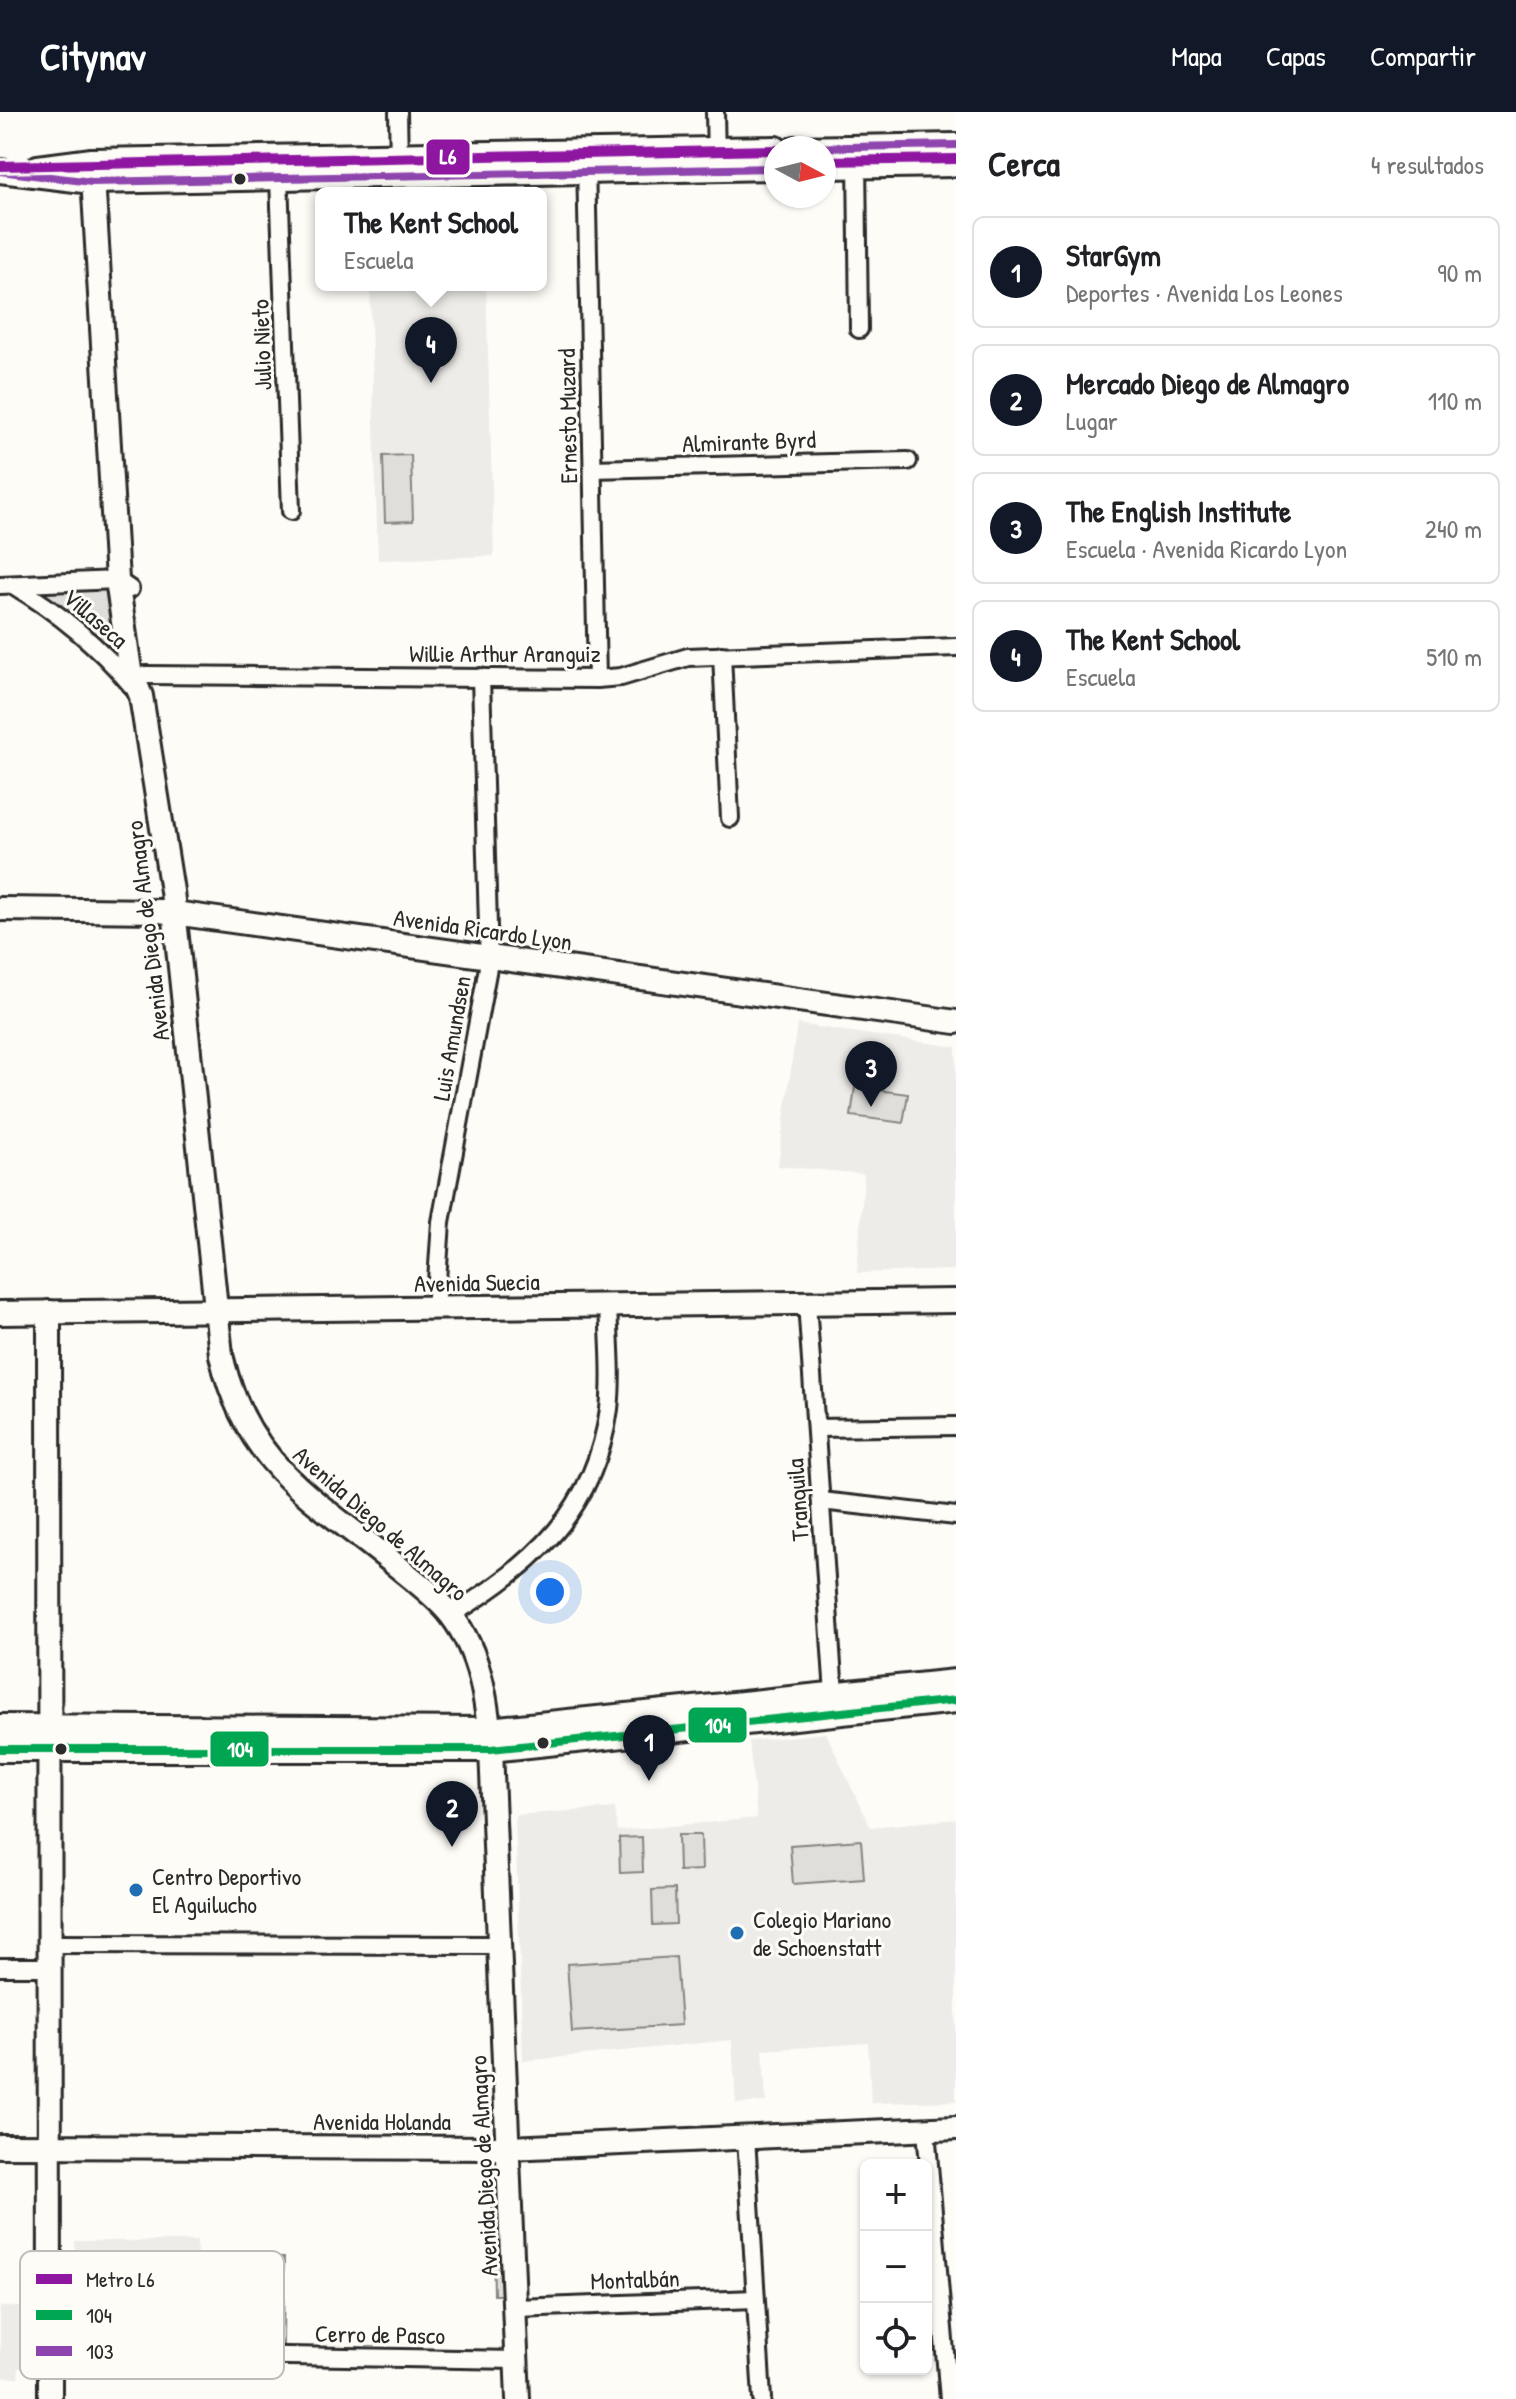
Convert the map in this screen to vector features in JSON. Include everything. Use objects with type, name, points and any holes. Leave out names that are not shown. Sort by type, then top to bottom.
[{"type":"main road","points":[[490,1739],[834,1694],[956,1682]]},
{"type":"main road","points":[[0,1727],[51,1738],[490,1739],[956,1700]]},
{"type":"main road","points":[[0,1749],[51,1738]]},
{"type":"street","points":[[398,112],[399,166]]},
{"type":"street","points":[[715,112],[716,160]]},
{"type":"street","points":[[836,163],[857,157],[956,145]]},
{"type":"street","points":[[716,160],[764,150]]},
{"type":"street","points":[[836,154],[956,165]]},
{"type":"street","points":[[857,157],[859,329]]},
{"type":"street","points":[[92,171],[716,160],[764,166]]},
{"type":"street","name":"Ernesto Muzard","points":[[586,162],[597,679]]},
{"type":"street","points":[[92,171],[279,178],[399,166]]},
{"type":"street","name":"Avenida Diego de Almagro","points":[[92,171],[115,550],[124,585],[130,670],[143,686],[174,913],[221,1355],[228,1387],[249,1428],[286,1480],[412,1578],[451,1615],[478,1669],[490,1739],[518,2399]]},
{"type":"street","name":"Julio Nieto","points":[[279,178],[291,511]]},
{"type":"street","name":"Almirante Byrd","points":[[592,469],[908,461]]},
{"type":"street","name":"Villaseca","points":[[6,585],[124,585]]},
{"type":"street","name":"Villaseca","points":[[6,585],[34,597],[143,686]]},
{"type":"street","name":"Willie Arthur Aranguiz","points":[[143,686],[481,677],[597,679],[621,677],[675,659],[956,647]]},
{"type":"street","points":[[722,655],[730,818]]},
{"type":"street","name":"Luis Amundsen","points":[[435,1310],[441,1222],[489,955],[481,677]]},
{"type":"street","name":"Avenida Ricardo Lyon","points":[[0,909],[174,913],[956,1022]]},
{"type":"street","name":"Avenida Suecia","points":[[0,1313],[435,1310],[956,1301]]},
{"type":"street","name":"Tranquila","points":[[807,1303],[834,1694]]},
{"type":"street","points":[[451,1615],[513,1575],[547,1544],[574,1508],[594,1470],[609,1409],[608,1305]]},
{"type":"street","points":[[49,1312],[50,2251]]},
{"type":"street","points":[[816,1428],[956,1426]]},
{"type":"street","points":[[821,1501],[956,1516]]},
{"type":"street","points":[[52,1944],[498,1945]]},
{"type":"street","points":[[0,1967],[52,1967]]},
{"type":"street","name":"Avenida Holanda","points":[[0,2146],[509,2148],[956,2128]]},
{"type":"street","points":[[926,2130],[949,2399]]},
{"type":"street","points":[[746,2137],[762,2399]]},
{"type":"street","name":"Montalbán","points":[[516,2308],[755,2299]]},
{"type":"street","name":"Cerro de Pasco","points":[[284,2356],[517,2360]]},
{"type":"shaded area","points":[[370,291],[486,291],[494,556],[378,560]]},
{"type":"shaded area","points":[[411,455],[413,521],[385,522],[383,456]]},
{"type":"shaded area","points":[[30,589],[109,589],[114,651]]},
{"type":"shaded area","points":[[797,1024],[956,1047],[956,1270],[857,1273],[864,1174],[778,1166]]},
{"type":"shaded area","points":[[855,1087],[908,1094],[903,1123],[851,1116]]},
{"type":"shaded area","name":"Colegio Mariano de Schoenstatt","points":[[826,1733],[870,1827],[956,1819],[956,2101],[871,2103],[868,2043],[763,2050],[766,2102],[736,2104],[732,2040],[523,2061],[515,1815],[615,1808],[617,1831],[757,1818],[749,1741]]},
{"type":"shaded area","points":[[678,1835],[701,1835],[702,1870],[679,1871]]},
{"type":"shaded area","points":[[642,1837],[643,1872],[620,1873],[619,1838]]},
{"type":"shaded area","points":[[861,1840],[864,1879],[793,1884],[790,1845]]},
{"type":"shaded area","points":[[675,1889],[676,1924],[653,1925],[652,1890]]},
{"type":"shaded area","points":[[676,1957],[681,2025],[572,2032],[567,1964]]},
{"type":"shaded area","points":[[500,2197],[501,2295],[494,2295],[492,2198]]},
{"type":"shaded area","points":[[75,2241],[197,2241],[197,2251],[76,2251]]},
{"type":"shaded area","points":[[0,2307],[20,2307],[18,2378],[0,2377]]},
{"type":"metro line","name":"L6","points":[[0,166],[764,150]]},
{"type":"metro line","name":"L6","points":[[836,161],[956,159]]},
{"type":"transit line","name":"103","points":[[836,147],[956,145]]},
{"type":"transit line","name":"103","points":[[0,171],[92,182],[764,168]]},
{"type":"transit line","name":"104","points":[[0,1749],[491,1749],[956,1700]]},
{"type":"place","name":"The Kent School","points":[[431,383]]},
{"type":"place","name":"The English Institute","points":[[871,1107]]},
{"type":"place","name":"StarGym","points":[[649,1781]]},
{"type":"place","name":"Mercado Diego de Almagro","points":[[452,1847]]},
{"type":"place","name":"Centro Deportivo El Aguilucho","points":[[136,1890]]},
{"type":"place","name":"Colegio Mariano de Schoenstatt","points":[[737,1933]]}]
